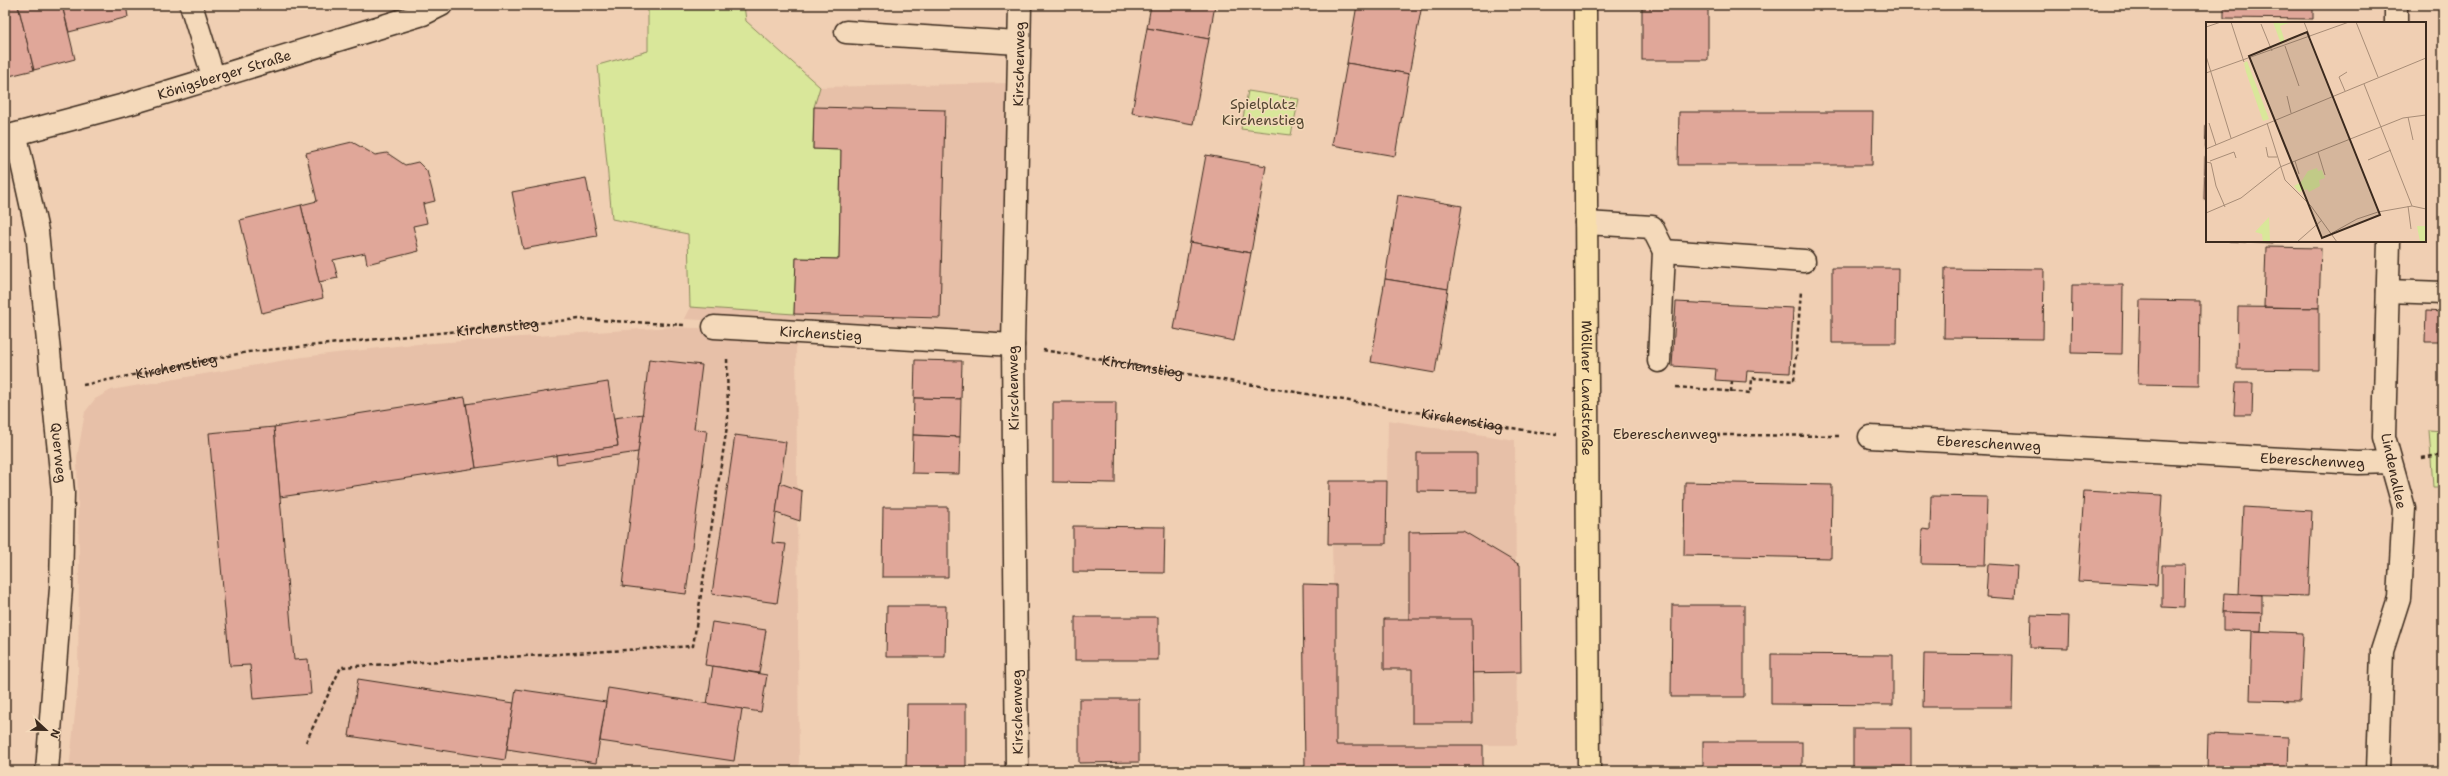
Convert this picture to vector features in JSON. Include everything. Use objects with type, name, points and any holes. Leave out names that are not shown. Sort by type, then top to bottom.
[{"type":"main road","name":"Möllner Landstraße","points":[[1585,5],[1588,771]]},
{"type":"street","points":[[191,5],[214,79]]},
{"type":"street","name":"Königsberger Straße","points":[[10,137],[214,79],[423,14],[441,5]]},
{"type":"street","name":"Kirschenweg","points":[[1018,771],[1013,345],[1018,43],[1020,5]]},
{"type":"street","points":[[2396,5],[2396,22]]},
{"type":"street","points":[[846,32],[1018,43]]},
{"type":"street","name":"Querweg","points":[[10,137],[37,231],[63,499],[61,588],[47,771]]},
{"type":"street","points":[[1586,223],[1652,227],[1664,251],[1659,361]]},
{"type":"street","name":"Lindenallee","points":[[2378,771],[2382,651],[2399,598],[2404,508],[2384,437],[2389,242]]},
{"type":"street","points":[[1664,251],[1804,260]]},
{"type":"street","points":[[2388,291],[2443,293]]},
{"type":"street","name":"Kirchenstieg","points":[[714,327],[1013,345]]},
{"type":"street","name":"Ebereschenweg","points":[[1870,436],[2359,463],[2390,462]]},
{"type":"path","points":[[1659,361],[1657,386],[1751,393],[1752,378],[1794,381],[1804,260]]},
{"type":"path","name":"Kirchenstieg","points":[[53,390],[248,352],[571,320],[714,327]]},
{"type":"path","name":"Kirchenstieg","points":[[1013,345],[1542,433],[1587,434]]},
{"type":"path","points":[[306,742],[341,667],[693,646],[728,420],[727,359]]},
{"type":"path","points":[[1731,392],[1732,381]]},
{"type":"path","name":"Ebereschenweg","points":[[1587,434],[1870,436]]},
{"type":"shaded area","points":[[648,5],[744,5],[746,21],[820,87],[1011,83],[1006,337],[684,319],[690,307],[688,234],[612,219],[598,65],[648,51]]},
{"type":"shaded area","points":[[671,327],[796,332],[799,771],[69,771],[78,685],[79,558],[77,458],[85,412],[95,399],[111,390],[303,357],[405,345]]},
{"type":"shaded area","points":[[1388,420],[1515,440],[1517,745],[1336,745],[1336,585],[1333,585],[1332,544],[1386,544]]},
{"type":"green space","points":[[648,5],[744,5],[746,21],[820,87],[814,107],[813,149],[841,150],[839,259],[796,258],[794,314],[690,307],[688,234],[612,219],[598,65],[648,51]]},
{"type":"green space","name":"Spielplatz Kirchenstieg","points":[[1248,91],[1299,99],[1291,135],[1241,129]]},
{"type":"green space","points":[[2429,430],[2443,431],[2443,487],[2433,487]]},
{"type":"building","points":[[5,5],[18,5],[34,70],[5,77]]},
{"type":"building","points":[[18,5],[62,5],[75,59],[34,70]]},
{"type":"building","points":[[62,5],[126,5],[128,17],[69,32]]},
{"type":"building","points":[[1151,5],[1215,5],[1209,39],[1147,28]]},
{"type":"building","points":[[1357,5],[1422,5],[1409,74],[1347,63]]},
{"type":"building","points":[[1642,5],[1708,5],[1708,60],[1642,60]]},
{"type":"building","points":[[2224,5],[2313,5],[2313,19],[2224,18]]},
{"type":"building","points":[[1147,28],[1209,39],[1193,124],[1132,113]]},
{"type":"building","points":[[1347,63],[1409,74],[1395,156],[1332,145]]},
{"type":"building","points":[[814,107],[945,110],[940,318],[794,314],[796,258],[839,259],[841,150],[813,149]]},
{"type":"building","points":[[1679,112],[1873,112],[1872,165],[1678,165]]},
{"type":"building","points":[[2206,125],[2206,200],[2204,200]]},
{"type":"building","points":[[352,142],[375,155],[387,153],[405,165],[418,162],[427,171],[435,201],[423,204],[427,223],[413,226],[419,251],[367,264],[365,253],[333,260],[338,278],[319,282],[301,205],[317,201],[306,153]]},
{"type":"building","points":[[1206,155],[1266,166],[1251,253],[1190,242]]},
{"type":"building","points":[[586,178],[597,236],[523,249],[512,192]]},
{"type":"building","points":[[1398,195],[1462,206],[1448,289],[1385,279]]},
{"type":"building","points":[[301,205],[323,298],[262,313],[240,220]]},
{"type":"building","points":[[1190,242],[1251,253],[1234,341],[1174,329]]},
{"type":"building","points":[[2244,242],[2273,242],[2273,244]]},
{"type":"building","points":[[2266,247],[2321,248],[2319,308],[2264,307]]},
{"type":"building","points":[[1832,268],[1898,268],[1897,343],[1832,343]]},
{"type":"building","points":[[1945,268],[2044,269],[2043,339],[1944,338]]},
{"type":"building","points":[[1385,279],[1448,289],[1435,373],[1371,362]]},
{"type":"building","points":[[2072,285],[2123,285],[2122,354],[2071,353]]},
{"type":"building","points":[[2140,300],[2200,301],[2199,385],[2138,384]]},
{"type":"building","points":[[1676,302],[1793,308],[1790,373],[1747,371],[1746,382],[1715,380],[1716,369],[1672,366]]},
{"type":"building","points":[[2238,307],[2319,308],[2319,370],[2237,369]]},
{"type":"building","points":[[2426,311],[2443,312],[2443,342],[2425,342]]},
{"type":"building","points":[[649,359],[702,365],[694,429],[707,430],[686,594],[622,586]]},
{"type":"building","points":[[915,360],[962,361],[961,399],[914,398]]},
{"type":"building","points":[[608,382],[618,446],[476,468],[466,404]]},
{"type":"building","points":[[2236,383],[2253,383],[2252,415],[2234,415]]},
{"type":"building","points":[[465,397],[476,468],[280,497],[274,427]]},
{"type":"building","points":[[914,398],[961,399],[960,437],[913,435]]},
{"type":"building","points":[[1053,402],[1116,402],[1115,483],[1053,482]]},
{"type":"building","points":[[643,414],[638,452],[557,464],[556,455],[618,446],[614,418]]},
{"type":"building","points":[[274,427],[294,660],[308,659],[311,694],[253,699],[250,665],[230,666],[209,433]]},
{"type":"building","points":[[735,435],[786,442],[772,543],[786,544],[777,603],[712,594]]},
{"type":"building","points":[[913,435],[960,437],[959,474],[912,473]]},
{"type":"building","points":[[1417,453],[1477,453],[1477,492],[1417,491]]},
{"type":"building","points":[[1329,481],[1387,481],[1386,544],[1328,544]]},
{"type":"building","points":[[1685,482],[1832,485],[1831,558],[1684,555]]},
{"type":"building","points":[[780,483],[802,491],[800,521],[776,513]]},
{"type":"building","points":[[2084,491],[2162,495],[2157,585],[2078,581]]},
{"type":"building","points":[[1931,496],[1987,497],[1985,565],[1921,564],[1922,529],[1930,530]]},
{"type":"building","points":[[883,507],[948,507],[948,577],[882,577]]},
{"type":"building","points":[[2243,507],[2312,511],[2308,596],[2239,594]]},
{"type":"building","points":[[1073,526],[1165,527],[1164,573],[1073,572]]},
{"type":"building","points":[[1463,531],[1520,565],[1521,672],[1463,673],[1464,633],[1448,620],[1409,620],[1409,532]]},
{"type":"building","points":[[1988,564],[2017,566],[2015,599],[1986,597]]},
{"type":"building","points":[[2162,565],[2185,565],[2184,608],[2162,607]]},
{"type":"building","points":[[1303,584],[1336,585],[1336,745],[1483,745],[1483,771],[1305,771]]},
{"type":"building","points":[[2224,593],[2262,595],[2262,613],[2223,612]]},
{"type":"building","points":[[1672,605],[1744,605],[1744,697],[1671,697]]},
{"type":"building","points":[[887,606],[946,606],[945,657],[886,657]]},
{"type":"building","points":[[2223,612],[2262,613],[2261,631],[2223,630]]},
{"type":"building","points":[[2031,615],[2069,616],[2068,648],[2030,647]]},
{"type":"building","points":[[1075,617],[1158,617],[1158,660],[1075,660]]},
{"type":"building","points":[[1384,619],[1472,619],[1473,723],[1412,723],[1412,669],[1384,669]]},
{"type":"building","points":[[712,622],[766,630],[759,673],[705,665]]},
{"type":"building","points":[[2252,631],[2303,633],[2300,701],[2250,700]]},
{"type":"building","points":[[1771,654],[1893,655],[1893,705],[1771,704]]},
{"type":"building","points":[[1924,654],[2013,655],[2012,707],[1923,707]]},
{"type":"building","points":[[713,666],[767,675],[761,712],[707,704]]},
{"type":"building","points":[[358,679],[514,703],[505,760],[349,736]]},
{"type":"building","points":[[608,688],[742,709],[734,761],[600,741]]},
{"type":"building","points":[[516,689],[606,702],[596,763],[507,749]]},
{"type":"building","points":[[1079,699],[1139,699],[1139,762],[1079,763]]},
{"type":"building","points":[[907,704],[966,704],[966,768],[906,768]]},
{"type":"building","points":[[1853,728],[1911,728],[1911,768],[1853,768]]},
{"type":"building","points":[[2208,734],[2289,737],[2288,771],[2207,771]]},
{"type":"building","points":[[1703,742],[1802,742],[1802,771],[1703,771]]},
{"type":"building","points":[[2440,742],[2443,742],[2443,770],[2438,770]]}]
